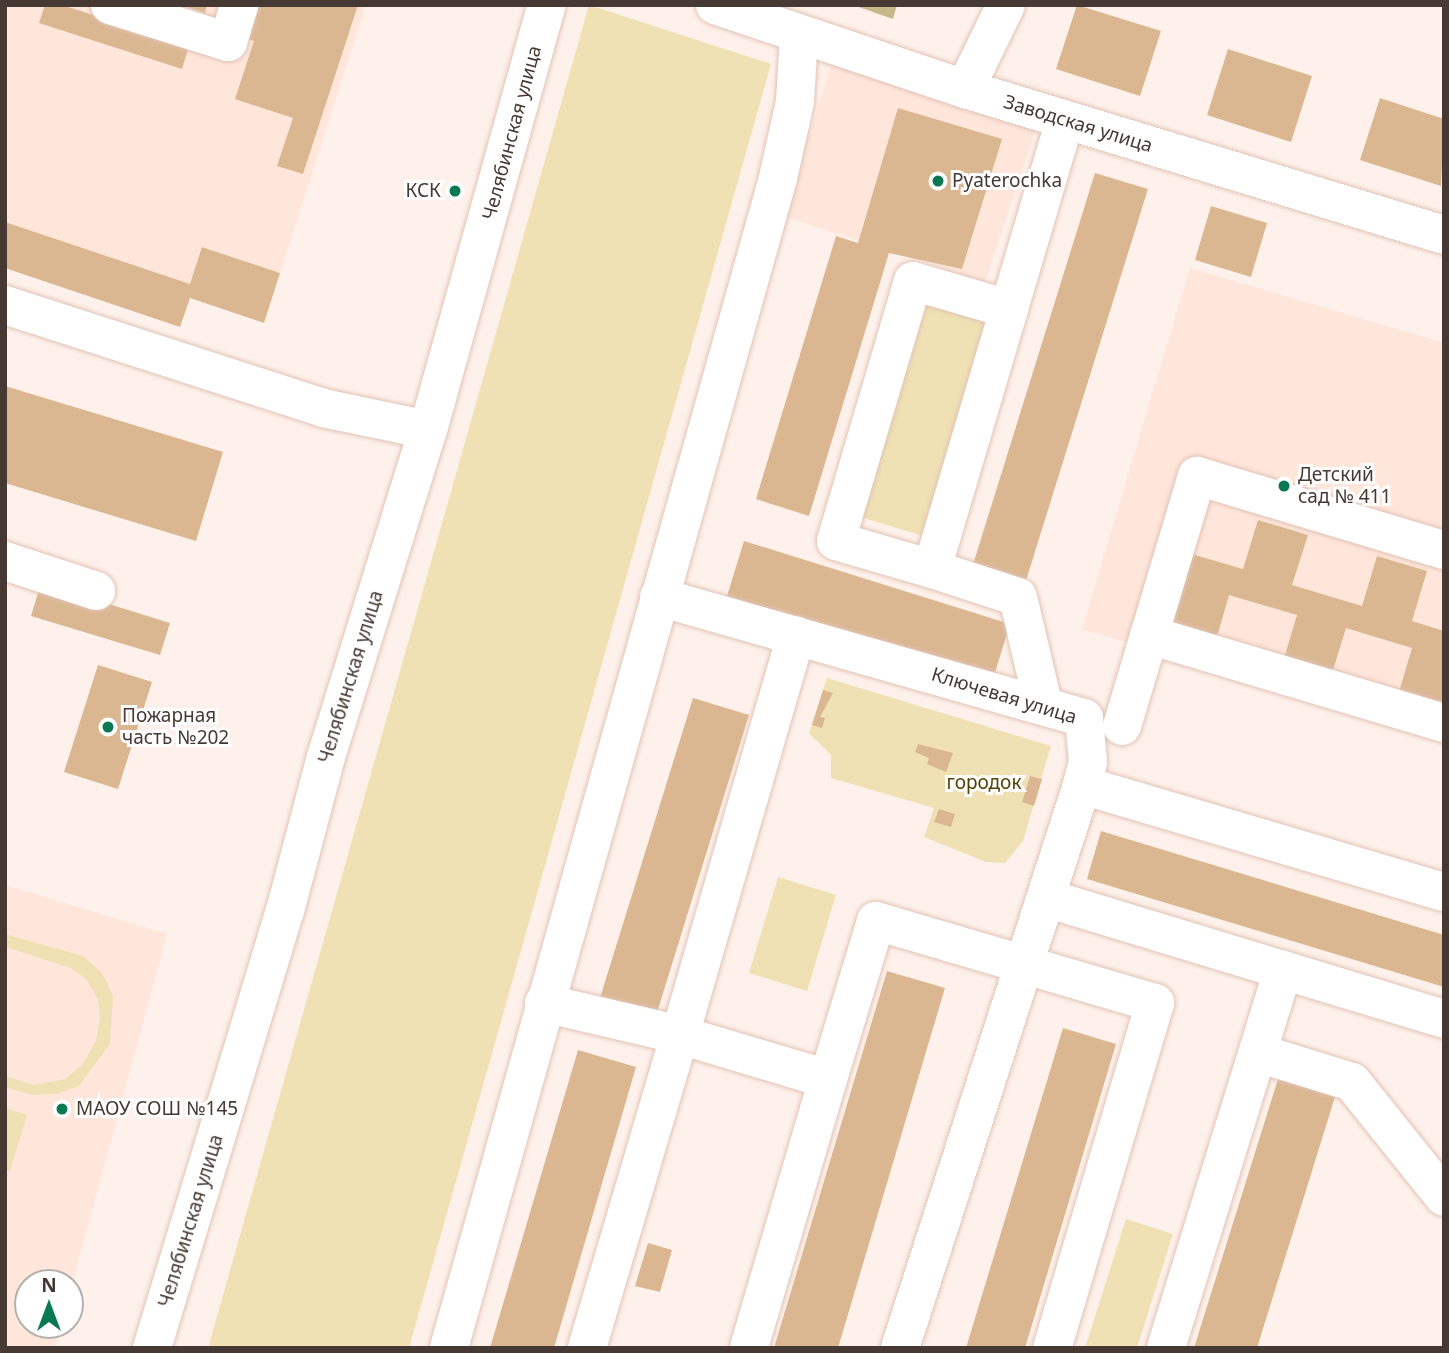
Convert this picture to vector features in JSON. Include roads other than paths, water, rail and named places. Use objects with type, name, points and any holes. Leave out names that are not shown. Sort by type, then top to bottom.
[{"type":"street","points":[[110,5],[228,42],[239,5]]},
{"type":"street","name":"Челябинская улица","points":[[152,1348],[285,911],[326,757],[428,430],[547,5]]},
{"type":"street","name":"Заводская улица","points":[[715,5],[965,89],[1444,234]]},
{"type":"street","points":[[965,89],[1006,5]]},
{"type":"street","points":[[449,1348],[778,178],[795,102],[799,34]]},
{"type":"street","points":[[932,569],[1065,120]]},
{"type":"street","points":[[1009,309],[913,281],[836,541],[1018,597],[1043,704]]},
{"type":"street","points":[[5,305],[323,408],[428,430]]},
{"type":"street","points":[[1122,726],[1197,476],[1444,550]]},
{"type":"street","points":[[5,561],[96,591]]},
{"type":"street","name":"Ключевая улица","points":[[659,597],[1043,704],[1084,718],[1088,762],[1082,786]]},
{"type":"street","points":[[1149,635],[1444,723]]},
{"type":"street","points":[[587,1348],[796,636]]},
{"type":"street","points":[[900,1348],[1082,786],[1444,892]]},
{"type":"street","points":[[1046,898],[1444,1019]]},
{"type":"street","points":[[749,1348],[876,921],[1155,1003],[1052,1348]]},
{"type":"street","points":[[1166,1348],[1283,970]]},
{"type":"street","points":[[544,1003],[680,1035],[828,1079]]},
{"type":"street","points":[[1258,1053],[1352,1082],[1444,1198]]},
{"type":"place","name":"Pyaterochka","points":[[938,181]]},
{"type":"place","name":"КСК","points":[[455,191]]},
{"type":"place","name":"Детский сад № 411","points":[[1284,486]]},
{"type":"place","name":"Пожарная часть №202","points":[[108,727]]},
{"type":"place","name":"МАОУ СОШ №145","points":[[62,1109]]},
{"type":"park label","name":"городок","points":[[984,783]]}]
